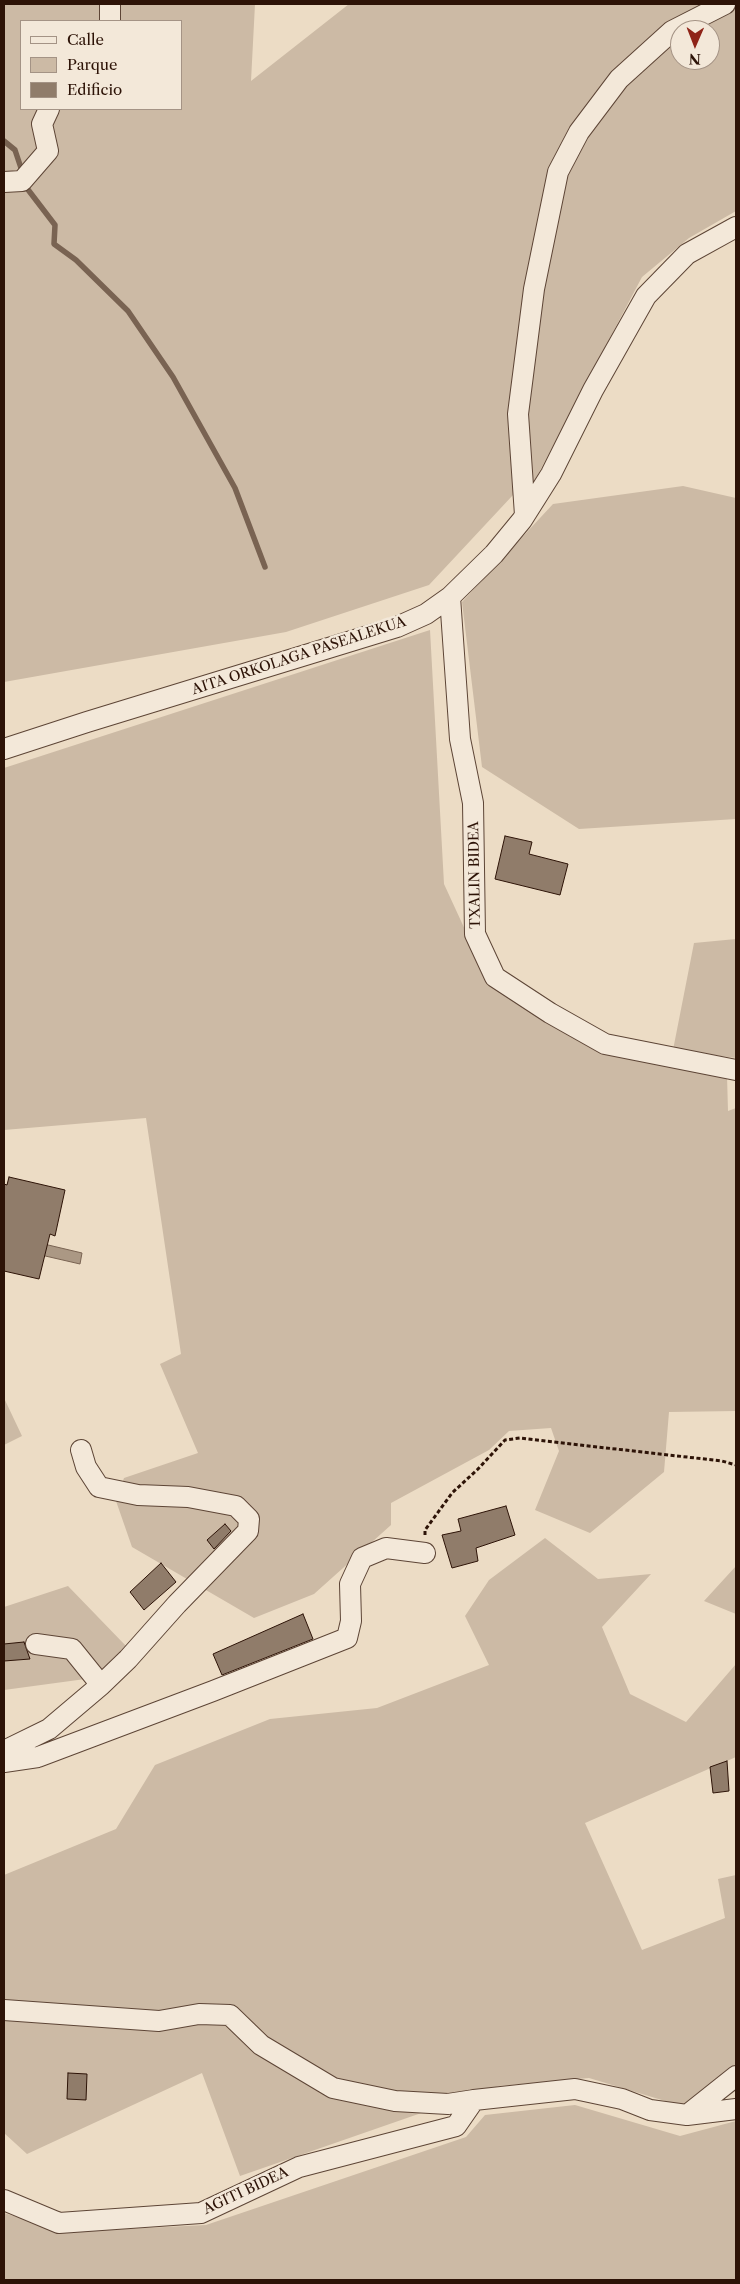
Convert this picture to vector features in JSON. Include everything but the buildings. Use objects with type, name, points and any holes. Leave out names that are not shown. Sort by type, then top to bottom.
[{"type":"street","points":[[110,4],[110,20]]},
{"type":"street","points":[[525,515],[518,414],[534,289],[558,172],[579,132],[619,79],[672,30],[725,4]]},
{"type":"street","points":[[4,182],[22,181],[48,150],[42,124],[49,110]]},
{"type":"street","name":"AITA ORKOLAGA PASEALEKUA","points":[[4,749],[397,627],[426,614],[450,597],[494,554],[525,515],[551,474],[593,390],[646,296],[687,254],[736,227]]},
{"type":"street","name":"TXALIN BIDEA","points":[[450,597],[460,738],[473,803],[475,934],[495,977],[550,1013],[606,1044],[736,1070]]},
{"type":"street","points":[[4,1751],[50,1729],[100,1685],[128,1659],[177,1604],[248,1531],[249,1519],[236,1506],[188,1497],[138,1495],[99,1487],[86,1467],[81,1450]]},
{"type":"street","points":[[4,1762],[38,1756],[213,1691],[347,1638],[351,1621],[350,1584],[362,1558],[386,1548],[425,1553]]},
{"type":"street","points":[[36,1644],[72,1649],[100,1685]]},
{"type":"street","points":[[4,2010],[160,2021],[199,2014],[230,2015],[261,2045],[333,2088],[395,2101],[448,2104],[574,2089],[622,2100],[650,2110],[687,2115],[736,2109]]},
{"type":"street","points":[[687,2115],[736,2076]]},
{"type":"street","name":"AGITI BIDEA","points":[[4,2200],[59,2223],[201,2213],[299,2167],[456,2126],[474,2100]]},
{"type":"path","points":[[425,1553],[425,1530],[452,1493],[478,1470],[504,1440],[520,1438],[722,1461],[736,1465]]},
{"type":"green space","points":[[4,4],[255,4],[251,81],[349,4],[736,4],[736,211],[689,238],[642,277],[535,480],[513,495],[429,585],[286,632],[4,682]]},
{"type":"green space","points":[[683,486],[736,498],[736,819],[579,829],[482,767],[462,602],[553,504]]},
{"type":"green space","points":[[430,630],[444,884],[467,934],[536,1014],[727,1076],[728,1111],[736,1108],[736,1411],[669,1412],[664,1472],[590,1533],[535,1510],[559,1451],[551,1428],[509,1431],[489,1450],[391,1503],[391,1525],[314,1594],[254,1618],[132,1547],[116,1501],[124,1478],[198,1453],[160,1364],[181,1354],[146,1118],[4,1130],[4,768]]},
{"type":"green space","points":[[736,939],[736,1058],[673,1050],[694,943]]},
{"type":"green space","points":[[4,1398],[22,1436],[4,1445]]},
{"type":"green space","points":[[545,1538],[598,1579],[651,1574],[602,1627],[630,1694],[686,1722],[736,1664],[736,1757],[585,1823],[642,1950],[725,1918],[718,1879],[736,1875],[736,2065],[685,2107],[589,2078],[499,2086],[240,2176],[202,2073],[27,2154],[4,2133],[4,1875],[116,1829],[155,1765],[270,1719],[377,1708],[489,1665],[465,1616],[489,1580]]},
{"type":"green space","points":[[736,1566],[736,1614],[704,1601]]},
{"type":"green space","points":[[68,1586],[126,1646],[100,1677],[4,1690],[4,1607]]},
{"type":"green space","points":[[575,2105],[680,2136],[736,2121],[736,2280],[4,2280],[4,2213],[66,2232],[206,2225],[466,2137],[485,2115]]},
{"type":"shaded area","points":[[44,1244],[82,1253],[80,1264],[41,1255]]},
{"type":"waterway","points":[[4,141],[15,150],[22,171]]},
{"type":"waterway","points":[[26,187],[55,225],[54,244],[76,260],[128,311],[173,377],[235,488],[265,567]]}]
